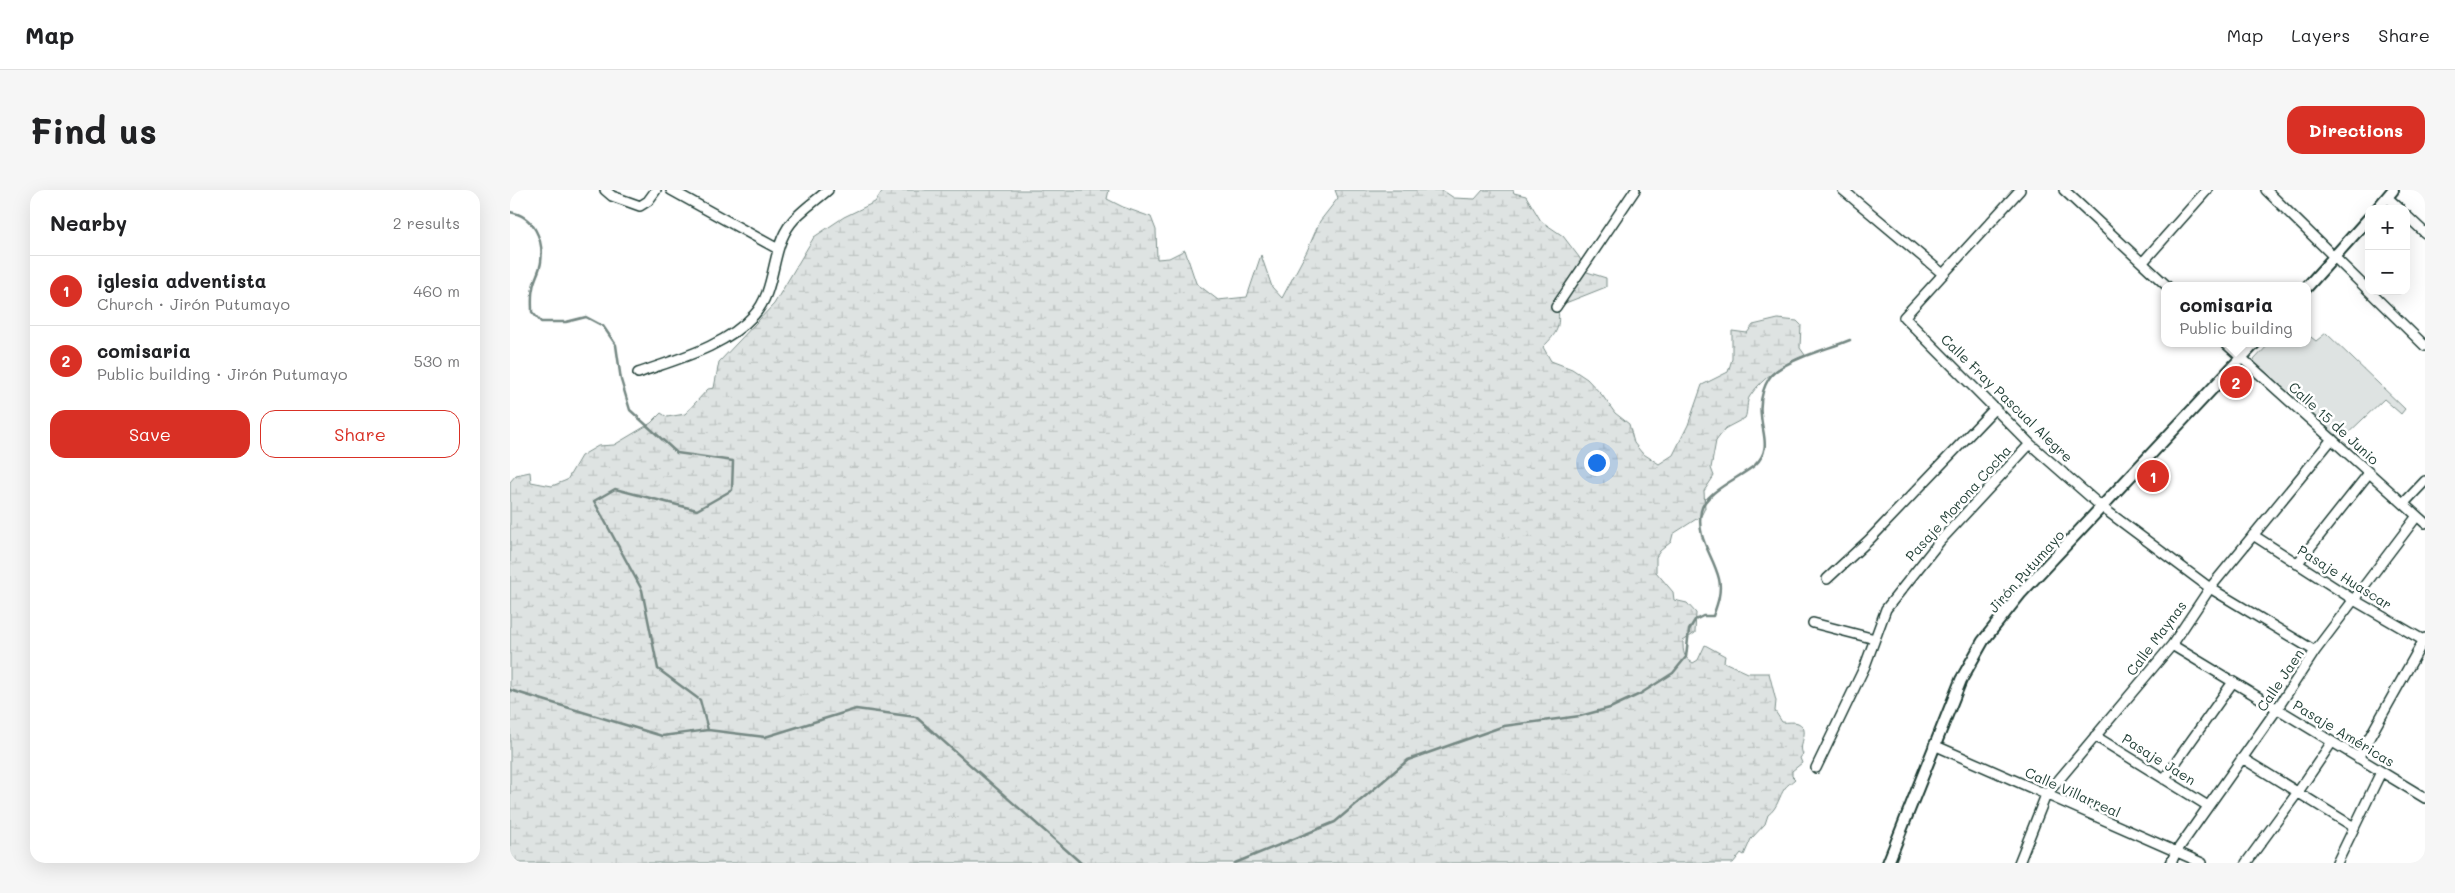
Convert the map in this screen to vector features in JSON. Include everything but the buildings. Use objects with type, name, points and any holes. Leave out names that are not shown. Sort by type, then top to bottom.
[{"type":"street","points":[[605,190],[612,196],[640,206],[648,201],[656,190]]},
{"type":"street","points":[[671,190],[778,250]]},
{"type":"street","points":[[638,373],[696,352],[730,335],[755,315],[766,296],[778,250],[790,223],[828,190]]},
{"type":"street","points":[[1556,307],[1635,190]]},
{"type":"street","points":[[1842,190],[1942,274],[2020,190]]},
{"type":"street","points":[[2064,190],[2163,282]]},
{"type":"street","points":[[2143,262],[2207,190]]},
{"type":"street","points":[[2266,190],[2365,287]]},
{"type":"street","points":[[2380,205],[2390,193],[2398,205]]},
{"type":"street","points":[[2410,219],[2425,233]]},
{"type":"street","points":[[2311,283],[2365,223]]},
{"type":"street","name":"Calle Fray Pascual Alegre","points":[[1942,274],[1904,317],[2030,444],[2103,508],[2210,588],[2315,651]]},
{"type":"street","points":[[2373,295],[2425,346]]},
{"type":"street","name":"Calle 15 de Junio","points":[[2230,347],[2425,523]]},
{"type":"street","name":"Jirón Putumayo","points":[[1888,863],[1961,680],[1983,642],[2022,593],[2251,347]]},
{"type":"street","points":[[1827,579],[1869,540],[1995,408]]},
{"type":"street","name":"Calle Maynas","points":[[2019,863],[2046,795],[2172,645],[2210,588],[2332,439]]},
{"type":"street","name":"Pasaje Morona Cocha","points":[[1816,768],[1864,666],[1886,609],[1940,541],[2030,444]]},
{"type":"street","points":[[2297,564],[2369,473]]},
{"type":"street","points":[[2404,503],[2425,480]]},
{"type":"street","name":"Calle Jaen","points":[[2171,863],[2176,852],[2278,709],[2315,651],[2417,516]]},
{"type":"street","name":"Pasaje Huascar","points":[[2253,536],[2354,600],[2424,639]]},
{"type":"street","points":[[1813,623],[1874,639]]},
{"type":"street","points":[[2358,758],[2424,639]]},
{"type":"street","name":"Pasaje Américas","points":[[2172,645],[2425,798]]},
{"type":"street","points":[[2164,779],[2233,682]]},
{"type":"street","name":"Pasaje Jaen","points":[[2095,736],[2208,806]]},
{"type":"street","points":[[2246,863],[2332,742]]},
{"type":"street","name":"Calle Villarreal","points":[[1934,744],[2202,863]]},
{"type":"street","points":[[2242,758],[2354,827]]},
{"type":"street","points":[[2337,863],[2381,772]]},
{"type":"green space","points":[[883,190],[1109,190],[1107,199],[1151,217],[1156,230],[1157,259],[1169,258],[1185,250],[1196,283],[1218,300],[1247,297],[1261,255],[1272,287],[1282,298],[1307,251],[1320,221],[1338,198],[1335,190],[1442,190],[1454,198],[1475,199],[1483,190],[1513,190],[1514,193],[1526,196],[1541,221],[1563,236],[1579,257],[1587,272],[1606,278],[1606,287],[1558,306],[1559,320],[1557,329],[1543,347],[1551,361],[1572,369],[1587,379],[1615,413],[1629,424],[1634,443],[1642,453],[1659,464],[1673,455],[1688,425],[1702,385],[1728,372],[1732,359],[1732,331],[1747,333],[1753,325],[1778,319],[1797,321],[1801,325],[1800,348],[1805,355],[1782,367],[1760,383],[1749,398],[1745,418],[1726,428],[1716,441],[1711,468],[1714,476],[1704,491],[1705,508],[1701,516],[1673,534],[1671,542],[1656,557],[1656,572],[1673,592],[1674,600],[1687,603],[1696,613],[1695,633],[1683,641],[1687,659],[1693,663],[1698,660],[1705,645],[1725,656],[1724,662],[1748,673],[1769,673],[1776,701],[1775,711],[1782,722],[1796,722],[1804,729],[1803,754],[1800,758],[1802,763],[1792,771],[1792,776],[1795,779],[1785,788],[1774,809],[1768,815],[1765,824],[1751,839],[1744,855],[1741,853],[1733,863],[510,863],[510,482],[516,475],[530,472],[531,482],[552,486],[567,480],[581,456],[598,446],[614,445],[651,423],[661,413],[667,417],[685,414],[708,389],[714,388],[719,362],[774,304],[814,237],[844,217],[875,202]]},
{"type":"green space","points":[[2326,333],[2405,409],[2401,414],[2384,399],[2341,440],[2253,361],[2266,347],[2311,347],[2311,337],[2316,341]]},
{"type":"waterway","points":[[510,212],[518,214],[531,224],[536,230],[541,245],[540,265],[532,291],[532,312],[541,322],[566,322],[586,317],[603,326],[616,345],[621,380],[630,410],[677,453],[733,461],[732,490],[697,510],[615,489],[594,501],[642,590],[658,669],[700,700],[708,730]]},
{"type":"waterway","points":[[1235,863],[1335,822],[1408,760],[1504,726],[1580,716],[1610,708],[1640,694],[1673,673],[1686,657],[1689,630],[1695,620],[1703,616],[1713,616],[1719,594],[1719,579],[1701,530],[1701,511],[1709,497],[1724,485],[1749,470],[1760,459],[1765,447],[1761,409],[1765,385],[1772,375],[1784,366],[1802,357],[1850,340]]},
{"type":"waterway","points":[[510,690],[662,736],[708,730],[765,737],[856,709],[916,717],[1081,863]]},
{"type":"place","name":"comisaria","points":[[2236,382]]},
{"type":"place","name":"iglesia adventista","points":[[2153,476]]}]
